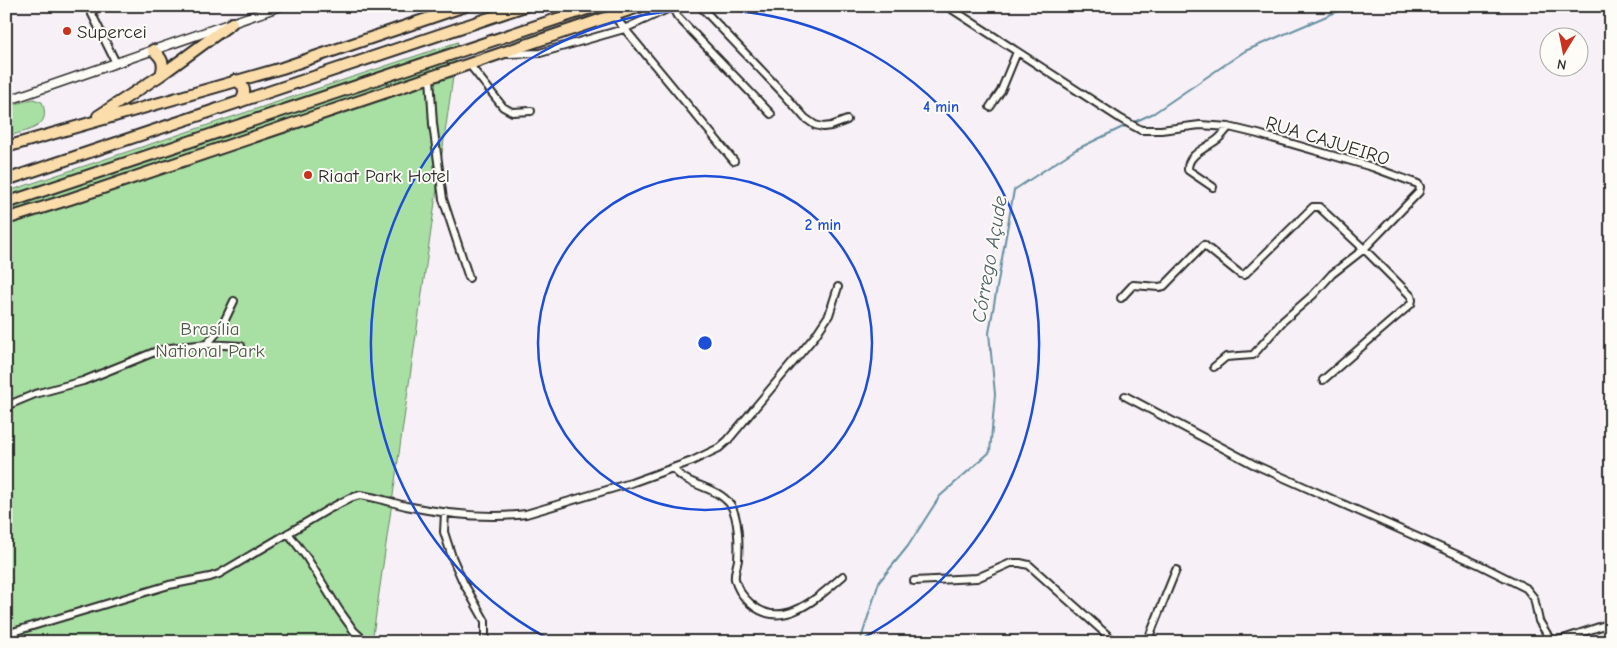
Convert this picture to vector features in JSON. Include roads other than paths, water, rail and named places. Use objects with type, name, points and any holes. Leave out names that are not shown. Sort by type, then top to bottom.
[{"type":"main road","points":[[6,147],[282,68],[465,6]]},
{"type":"main road","points":[[6,180],[525,6]]},
{"type":"main road","points":[[6,203],[596,6]]},
{"type":"main road","points":[[6,219],[641,6]]},
{"type":"main road","points":[[88,123],[160,75],[232,23]]},
{"type":"main road","points":[[152,50],[161,58],[163,64],[160,75]]},
{"type":"main road","points":[[235,80],[240,82],[245,90],[245,94],[240,102]]},
{"type":"street","points":[[101,6],[90,9],[116,63]]},
{"type":"street","points":[[6,101],[280,6]]},
{"type":"street","points":[[700,6],[805,118],[815,126],[831,126],[846,120]]},
{"type":"street","points":[[948,6],[1017,52],[1001,90],[990,107]]},
{"type":"street","points":[[497,55],[540,53],[624,28],[672,7],[676,16],[770,114]]},
{"type":"street","points":[[614,16],[734,161]]},
{"type":"street","name":"RUA CAJUEIRO","points":[[1017,52],[1141,130],[1161,130],[1200,125],[1229,127],[1372,166],[1418,184],[1420,187],[1419,192],[1364,249]]},
{"type":"street","points":[[468,64],[503,107],[512,112],[532,111]]},
{"type":"street","points":[[430,77],[433,124],[443,199],[468,278]]},
{"type":"street","points":[[1214,187],[1192,174],[1188,170],[1188,166],[1193,157],[1220,138],[1229,127]]},
{"type":"street","points":[[1121,298],[1133,285],[1164,286],[1204,245],[1240,274],[1244,275],[1316,206],[1364,249],[1411,296],[1412,300],[1411,304],[1323,380]]},
{"type":"street","points":[[1214,367],[1226,357],[1253,355],[1283,321],[1313,295],[1332,274],[1364,249]]},
{"type":"street","points":[[10,642],[6,634],[180,582],[219,574],[330,509],[350,498],[360,495],[445,512],[488,516],[526,514],[631,483],[710,454],[728,440],[815,336],[828,315],[838,287]]},
{"type":"street","points":[[207,344],[221,328],[234,301]]},
{"type":"street","points":[[6,406],[35,394],[83,381],[157,351],[207,344],[241,346]]},
{"type":"street","points":[[1125,396],[1253,464],[1480,565],[1526,588],[1534,598],[1539,621],[1553,642],[1611,622]]},
{"type":"street","points":[[673,468],[677,474],[688,481],[718,493],[731,505],[738,529],[735,576],[737,589],[754,606],[775,615],[804,607],[843,576]]},
{"type":"street","points":[[445,512],[444,532],[463,582],[485,621],[485,642]]},
{"type":"street","points":[[288,533],[307,558],[354,631],[366,642]]},
{"type":"street","points":[[914,581],[977,578],[1011,563],[1029,565],[1115,642]]},
{"type":"street","points":[[1147,642],[1176,570]]},
{"type":"waterway","name":"Córrego Açude","points":[[1132,123],[1154,113],[1245,51],[1350,6]]},
{"type":"waterway","name":"Córrego Açude","points":[[1602,6],[1611,11]]},
{"type":"waterway","name":"Córrego Açude","points":[[860,642],[879,582],[908,546],[940,496],[990,452],[995,394],[989,333],[1014,190],[1075,150],[1127,125]]},
{"type":"place","name":"Supercei","points":[[67,31]]},
{"type":"place","name":"Riaat Park Hotel","points":[[308,175]]},
{"type":"park label","name":"Brasília National Park","points":[[210,339]]}]
